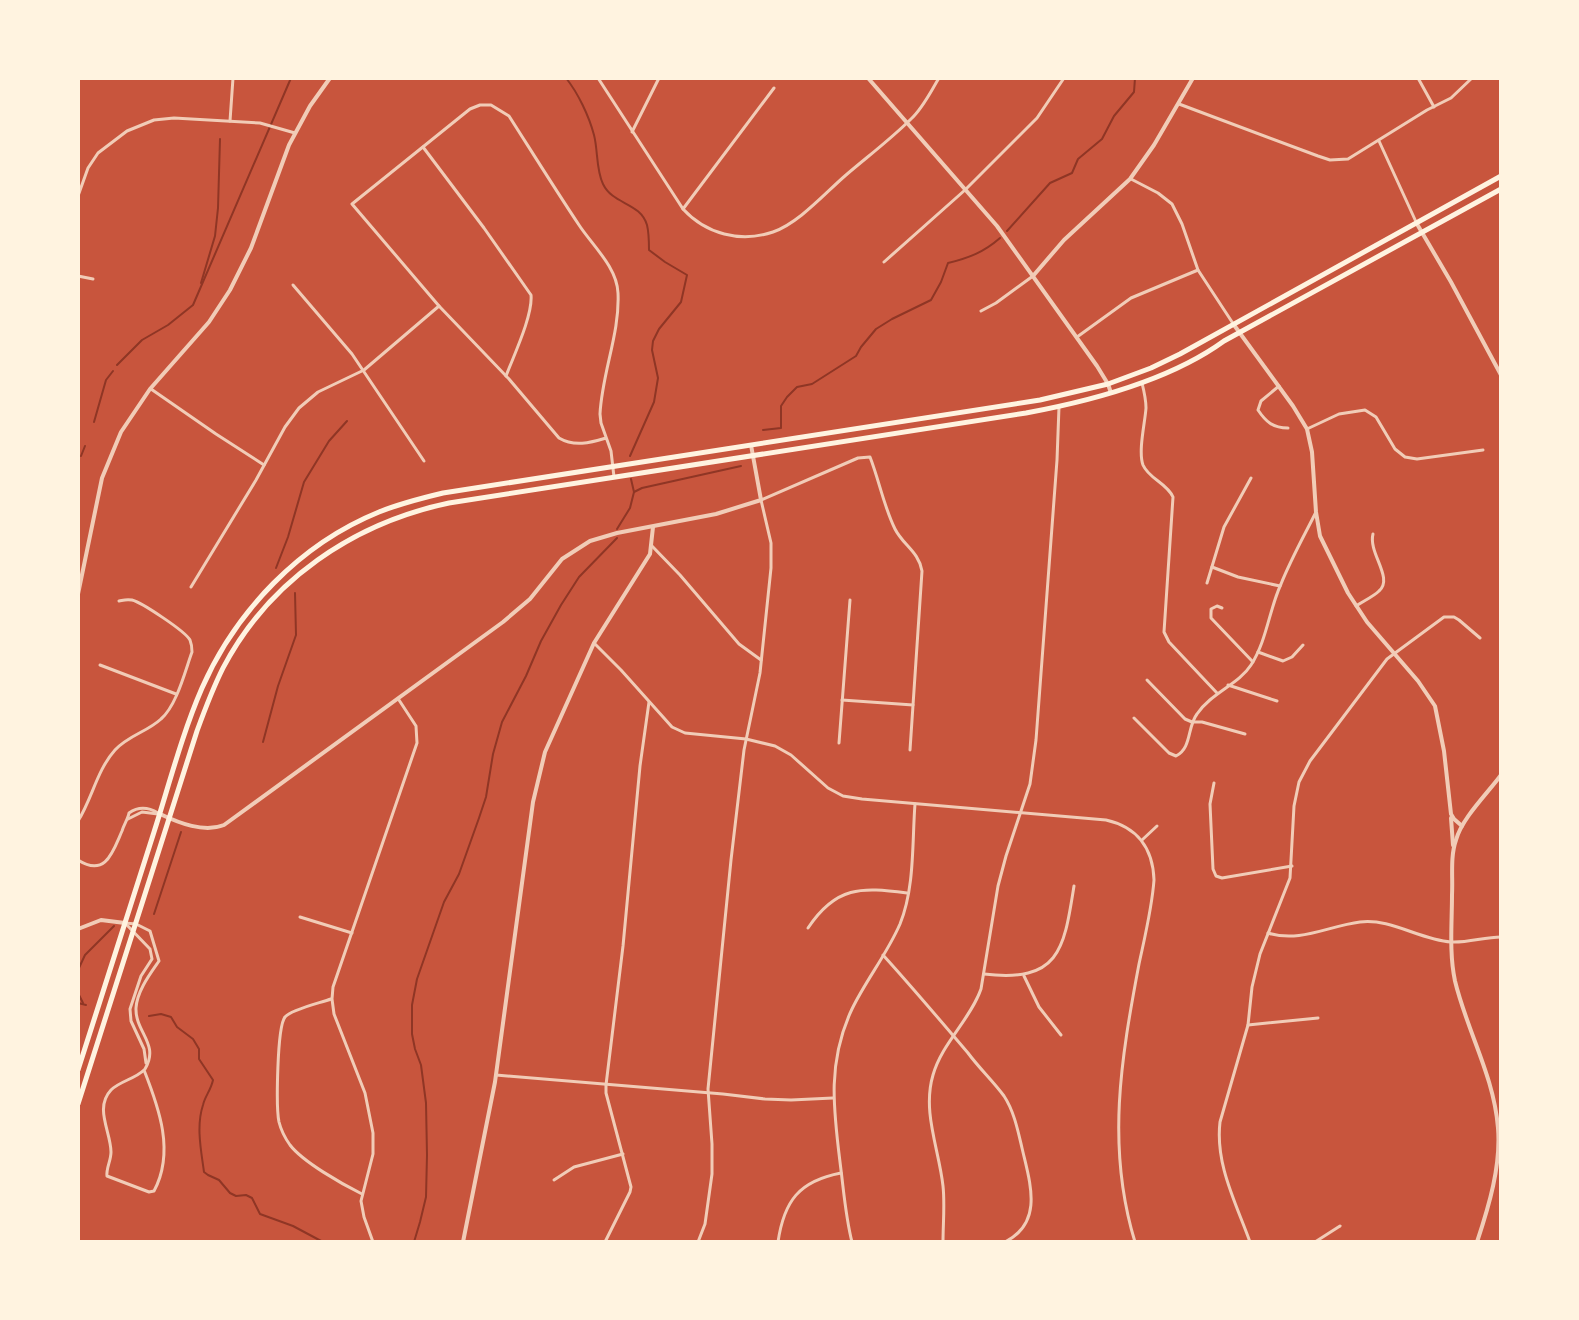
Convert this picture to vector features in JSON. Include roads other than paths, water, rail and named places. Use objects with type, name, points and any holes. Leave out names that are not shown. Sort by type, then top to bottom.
[{"type":"main road","points":[[78,1070],[198,700],[215,662],[250,609],[300,560],[348,527],[378,512],[411,501],[457,491],[1040,400],[1108,384],[1180,354],[1501,176]]},
{"type":"main road","points":[[78,1104],[197,731],[214,687],[247,629],[266,605],[320,557],[382,522],[428,507],[1059,407],[1111,393],[1142,383],[1198,357],[1501,189]]},
{"type":"street","points":[[230,121],[233,78]]},
{"type":"street","points":[[78,594],[81,563],[105,467],[121,432],[150,389],[209,322],[230,290],[251,248],[274,181],[295,133],[330,78]]},
{"type":"street","points":[[598,78],[683,209],[715,232],[736,236],[778,230],[794,221],[916,114],[939,78]]},
{"type":"street","points":[[632,132],[659,78]]},
{"type":"street","points":[[868,78],[997,226],[1077,337],[1111,393]]},
{"type":"street","points":[[884,262],[965,190],[1037,118],[1064,78]]},
{"type":"street","points":[[981,311],[1033,276],[1076,229],[1130,179],[1193,78]]},
{"type":"street","points":[[1418,78],[1434,107]]},
{"type":"street","points":[[1179,104],[1330,160],[1348,159],[1451,98],[1472,78]]},
{"type":"street","points":[[683,209],[774,88]]},
{"type":"street","points":[[606,438],[586,443],[569,443],[559,438],[506,376],[439,306],[352,204],[476,106],[491,105],[509,116],[616,280],[617,312],[600,405],[601,423],[611,451],[614,477]]},
{"type":"street","points":[[78,196],[93,160],[108,144],[139,125],[164,118],[230,121],[267,124],[295,133]]},
{"type":"street","points":[[1379,141],[1417,224],[1501,375]]},
{"type":"street","points":[[423,146],[531,295],[527,318],[506,376]]},
{"type":"street","points":[[1130,179],[1172,204],[1198,270],[1239,333],[1301,417],[1312,452],[1316,512],[1323,546],[1356,606],[1420,683],[1435,706],[1451,811],[1452,967],[1496,1114],[1497,1158],[1477,1242]]},
{"type":"street","points":[[1077,337],[1131,298],[1198,270]]},
{"type":"street","points":[[78,276],[93,279]]},
{"type":"street","points":[[293,285],[364,370],[424,461]]},
{"type":"street","points":[[191,587],[299,408],[318,392],[364,370],[439,306]]},
{"type":"street","points":[[1142,383],[1146,407],[1144,465],[1171,491],[1173,497],[1164,632],[1169,642],[1217,693]]},
{"type":"street","points":[[1279,386],[1261,401],[1258,410],[1271,425],[1288,428]]},
{"type":"street","points":[[150,389],[264,465]]},
{"type":"street","points":[[943,1242],[944,1189],[929,1097],[935,1068],[981,989],[998,886],[1030,784],[1036,740],[1059,407]]},
{"type":"street","points":[[1307,429],[1339,414],[1365,410],[1376,417],[1395,449],[1405,457],[1417,459],[1483,450]]},
{"type":"street","points":[[698,1242],[705,1224],[713,1157],[708,1093],[731,860],[746,739],[761,660],[772,552],[751,445]]},
{"type":"street","points":[[78,860],[90,866],[108,860],[129,813],[143,807],[170,819],[204,828],[224,825],[521,607],[570,552],[590,541],[716,514],[761,500],[858,458],[870,457],[894,526],[902,541],[919,558],[922,571],[910,750]]},
{"type":"street","points":[[1207,583],[1228,517],[1251,478]]},
{"type":"street","points":[[1134,718],[1173,756],[1179,755],[1186,747],[1192,722],[1198,712],[1217,693],[1245,673],[1253,662],[1280,586],[1316,512]]},
{"type":"street","points":[[463,1242],[496,1075],[534,791],[545,752],[594,643],[644,565],[653,527]]},
{"type":"street","points":[[1356,606],[1380,591],[1384,583],[1384,575],[1372,546],[1373,534]]},
{"type":"street","points":[[651,545],[739,644],[761,660]]},
{"type":"street","points":[[1212,567],[1238,577],[1280,586]]},
{"type":"street","points":[[78,821],[113,752],[134,734],[161,719],[170,707],[192,652],[188,636],[138,602],[127,599],[119,601]]},
{"type":"street","points":[[839,743],[850,600]]},
{"type":"street","points":[[1222,608],[1217,606],[1211,609],[1211,618],[1253,662]]},
{"type":"street","points":[[1250,1242],[1222,1165],[1220,1122],[1248,1025],[1256,967],[1290,878],[1294,806],[1299,782],[1310,761],[1387,659],[1444,617],[1454,617],[1480,638]]},
{"type":"street","points":[[594,643],[666,723],[677,730],[766,743],[785,751],[820,782],[843,796],[1114,822],[1133,831],[1142,840],[1150,854],[1154,880],[1122,1061],[1118,1103],[1121,1183],[1135,1242]]},
{"type":"street","points":[[1258,652],[1286,661],[1303,645]]},
{"type":"street","points":[[100,665],[176,694]]},
{"type":"street","points":[[1147,680],[1192,722],[1245,734]]},
{"type":"street","points":[[1228,685],[1277,701]]},
{"type":"street","points":[[373,1242],[361,1201],[373,1154],[373,1133],[365,1093],[337,1024],[332,999],[333,987],[417,743],[416,726],[398,699]]},
{"type":"street","points":[[842,700],[913,705]]},
{"type":"street","points":[[605,1242],[630,1192],[631,1181],[606,1085],[649,702]]},
{"type":"street","points":[[1453,849],[1462,826],[1501,775]]},
{"type":"street","points":[[1214,783],[1210,804],[1213,869],[1216,876],[1222,878],[1292,866]]},
{"type":"street","points":[[852,1242],[833,1098],[836,1062],[852,1009],[900,924],[907,893],[915,804]]},
{"type":"street","points":[[1451,811],[1462,826]]},
{"type":"street","points":[[1142,840],[1157,826]]},
{"type":"street","points":[[984,974],[1024,976],[1045,966],[1059,948],[1067,927],[1074,886]]},
{"type":"street","points":[[808,928],[821,910],[845,893],[867,890],[907,893]]},
{"type":"street","points":[[300,917],[352,933]]},
{"type":"street","points":[[78,929],[101,920],[125,923],[150,931],[157,950],[159,961],[136,1006],[151,1053],[150,1059],[144,1070],[111,1090],[103,1116],[111,1149],[106,1174],[109,1178],[151,1192],[158,1182],[164,1142],[144,1070],[144,1049],[131,1021],[130,1009],[141,976],[152,959],[150,949],[138,938],[135,928]]},
{"type":"street","points":[[1268,933],[1286,937],[1306,936],[1363,921],[1452,942],[1501,937]]},
{"type":"street","points":[[883,955],[1004,1096],[1013,1115],[1030,1185],[1031,1205],[1021,1231],[1005,1242]]},
{"type":"street","points":[[1024,976],[1039,1007],[1061,1035]]},
{"type":"street","points":[[332,999],[290,1013],[282,1022],[279,1120],[294,1149],[362,1194]]},
{"type":"street","points":[[1248,1025],[1318,1018]]},
{"type":"street","points":[[496,1075],[791,1100],[833,1098]]},
{"type":"street","points":[[554,1180],[574,1167],[623,1154]]},
{"type":"street","points":[[1497,1158],[1501,1167]]},
{"type":"street","points":[[778,1242],[785,1210],[798,1192],[820,1178],[841,1173]]},
{"type":"street","points":[[1493,1184],[1501,1186]]},
{"type":"street","points":[[1315,1242],[1340,1226]]},
{"type":"waterway","points":[[117,365],[142,340],[193,305],[291,78]]},
{"type":"waterway","points":[[566,78],[592,128],[599,173],[607,191],[644,217],[649,250],[687,275],[681,302],[653,341],[658,378],[654,402],[630,456]]},
{"type":"waterway","points":[[1007,231],[1050,183],[1072,173],[1078,159],[1102,139],[1114,116],[1134,92],[1135,78]]},
{"type":"waterway","points":[[201,283],[215,236],[220,139]]},
{"type":"waterway","points":[[763,430],[781,428],[781,406],[797,387],[812,384],[856,356],[876,329],[931,300],[948,263],[976,254],[1000,238]]},
{"type":"waterway","points":[[94,422],[106,380],[113,371]]},
{"type":"waterway","points":[[276,568],[304,482],[329,441],[347,421]]},
{"type":"waterway","points":[[81,456],[85,446]]},
{"type":"waterway","points":[[634,492],[741,466]]},
{"type":"waterway","points":[[617,529],[630,508],[634,492],[631,479]]},
{"type":"waterway","points":[[414,1242],[426,1197],[427,1155],[426,1103],[421,1065],[412,1034],[412,1005],[417,979],[486,797],[502,722],[561,605],[579,577],[617,538]]},
{"type":"waterway","points":[[263,742],[296,635],[295,593]]},
{"type":"waterway","points":[[154,914],[181,832]]},
{"type":"waterway","points":[[78,970],[85,955],[114,926]]},
{"type":"waterway","points":[[78,993],[83,1003]]},
{"type":"waterway","points":[[78,1003],[86,1005]]},
{"type":"waterway","points":[[149,1016],[161,1014],[171,1017],[177,1027],[193,1039],[199,1049],[199,1059],[213,1080],[200,1121],[204,1172],[219,1180],[230,1193],[252,1198],[260,1214],[293,1226],[323,1242]]}]
